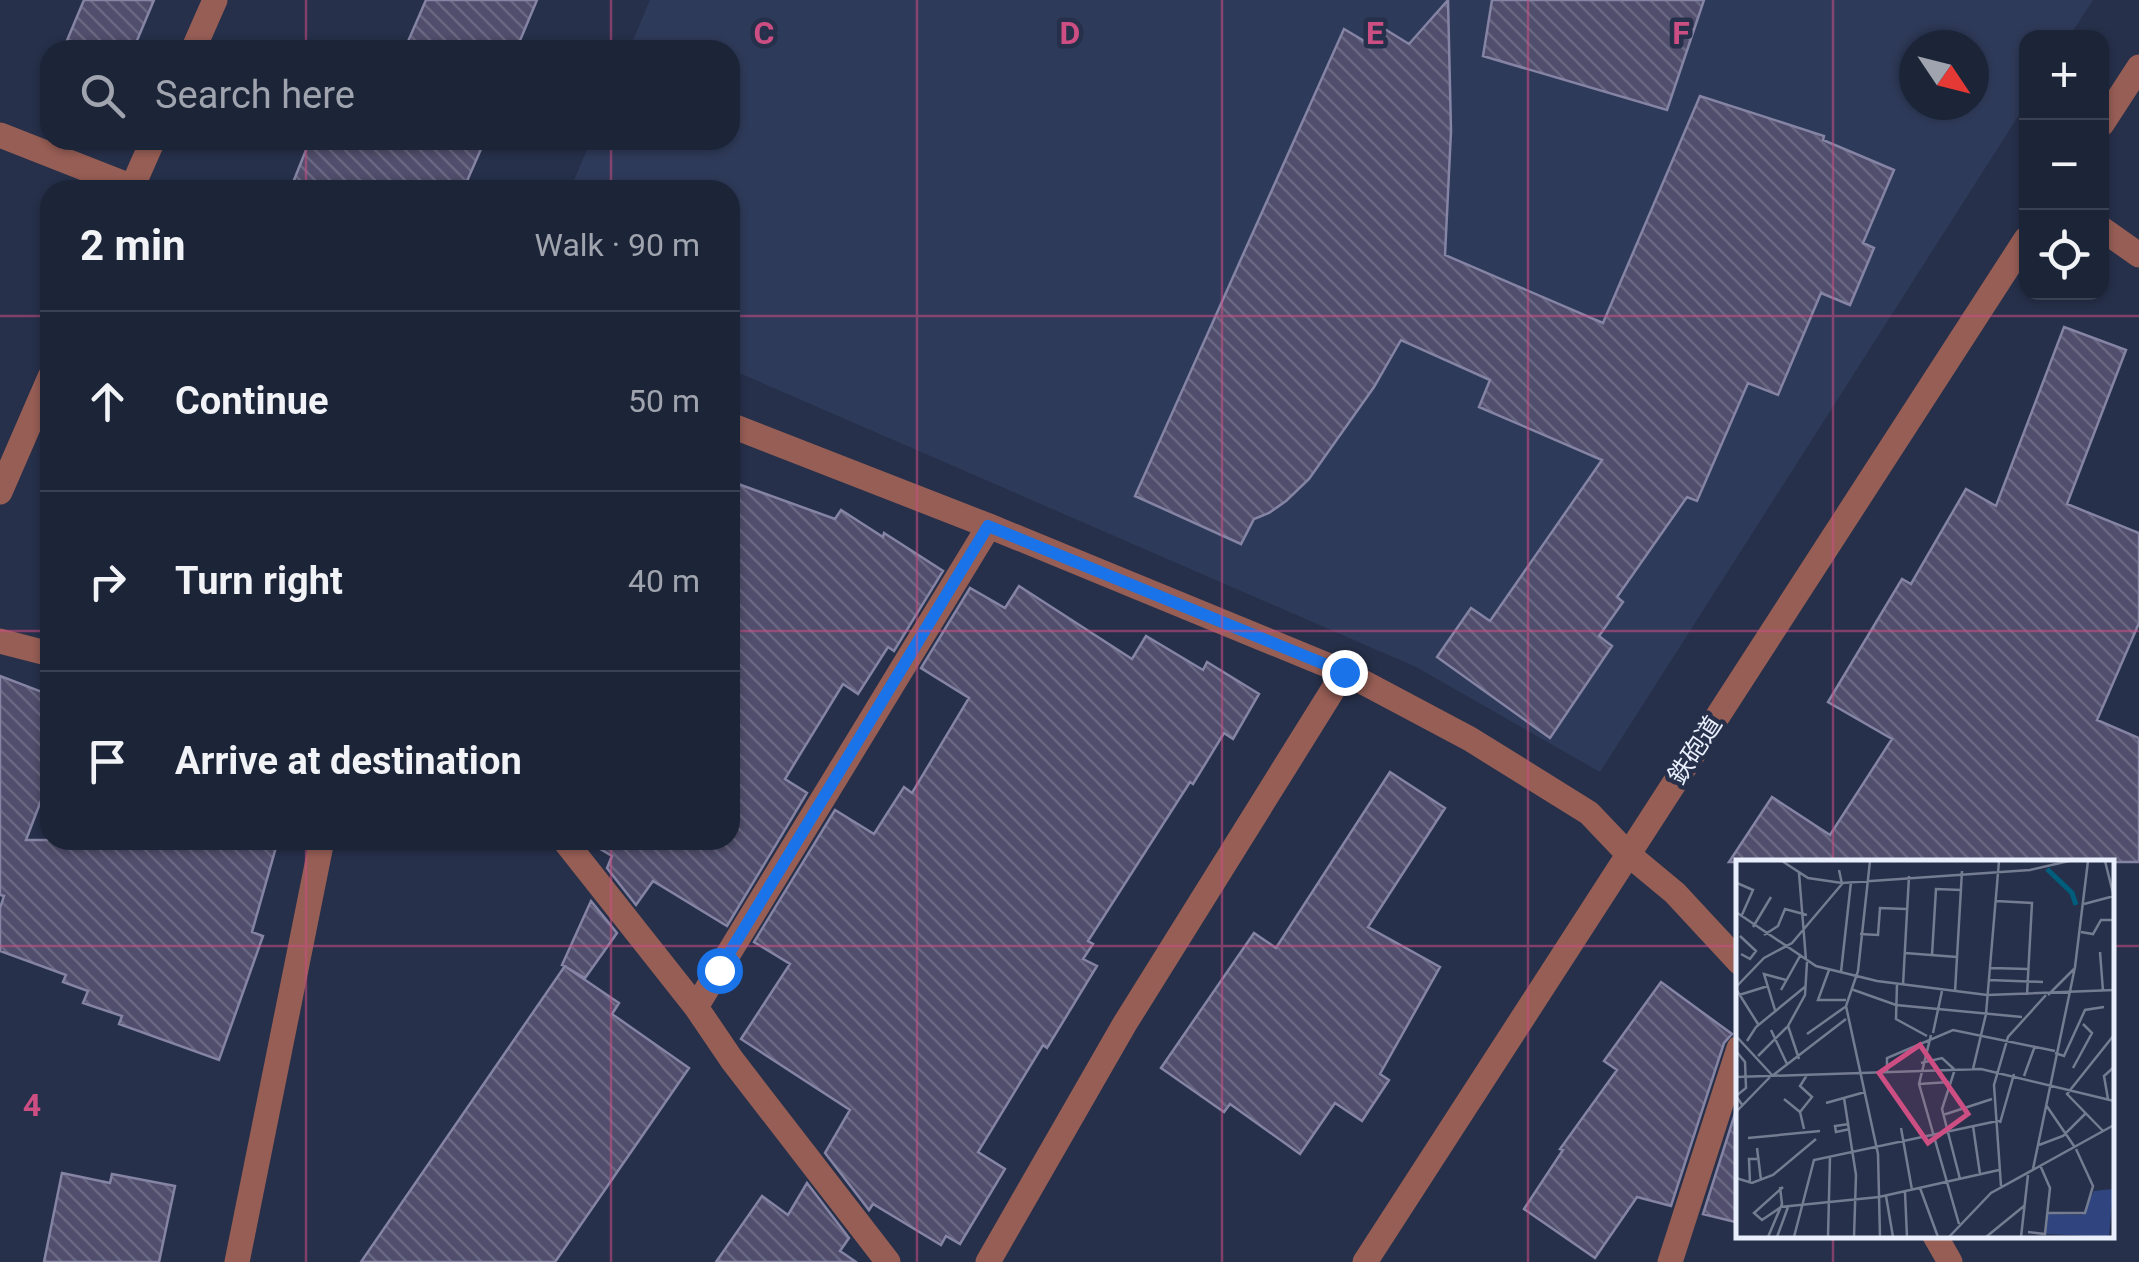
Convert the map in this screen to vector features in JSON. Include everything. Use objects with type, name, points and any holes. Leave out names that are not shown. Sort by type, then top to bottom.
[{"type":"street","points":[[197,40],[215,0]]},
{"type":"street","points":[[2105,120],[2139,66]]},
{"type":"street","points":[[0,135],[112,180]]},
{"type":"street","points":[[138,180],[149,150]]},
{"type":"street","points":[[2109,234],[2139,256]]},
{"type":"street","name":"鉄砲道","points":[[1364,1262],[2019,250]]},
{"type":"street","points":[[0,492],[40,400]]},
{"type":"street","points":[[740,428],[1344,672],[1470,739],[1589,813],[1628,854],[1675,893],[1736,959]]},
{"type":"street","points":[[696,1007],[988,526]]},
{"type":"street","points":[[0,641],[40,651]]},
{"type":"street","points":[[988,1262],[1124,1025],[1344,672]]},
{"type":"street","points":[[237,1262],[320,850]]},
{"type":"street","points":[[572,850],[888,1262]]},
{"type":"street","points":[[1670,1262],[1736,1057]]},
{"type":"street","points":[[1936,1237],[1950,1262]]},
{"type":"shaded area","points":[[650,0],[2093,0],[2074,30],[2019,30],[2019,115],[1600,772],[1416,667],[740,373],[740,180],[574,180],[587,150],[740,150],[740,40],[633,40]]},
{"type":"building","points":[[84,0],[154,0],[137,40],[67,40]]},
{"type":"building","points":[[426,0],[537,0],[520,40],[409,40]]},
{"type":"building","points":[[1448,0],[1451,131],[1445,255],[1603,323],[1700,96],[1824,136],[1823,140],[1894,170],[1863,243],[1874,248],[1850,305],[1821,293],[1778,395],[1748,383],[1697,501],[1687,497],[1617,597],[1623,602],[1599,636],[1612,646],[1550,738],[1437,657],[1471,608],[1490,621],[1602,460],[1479,407],[1490,380],[1401,340],[1374,387],[1309,479],[1286,501],[1254,519],[1241,544],[1135,496],[1344,29],[1366,42],[1383,28],[1409,44]]},
{"type":"building","points":[[1492,0],[1704,0],[1667,110],[1483,56]]},
{"type":"building","points":[[306,150],[481,150],[467,180],[294,180]]},
{"type":"building","points":[[2064,327],[2126,350],[2067,504],[2139,533],[2139,623],[2097,720],[2139,738],[2139,862],[1729,862],[1772,797],[1830,835],[1892,739],[1828,702],[1902,579],[1911,584],[1966,489],[1996,506]]},
{"type":"building","points":[[740,485],[835,519],[841,510],[943,571],[894,651],[888,647],[858,694],[843,684],[785,779],[807,793],[727,926],[653,881],[636,905],[607,868],[612,856],[602,850],[740,850]]},
{"type":"building","points":[[1019,586],[1132,659],[1146,636],[1203,670],[1207,662],[1259,694],[1233,739],[1224,733],[1193,784],[1190,782],[1088,941],[1093,944],[1083,959],[1097,966],[978,1152],[1005,1169],[960,1244],[946,1236],[941,1245],[873,1204],[869,1210],[825,1153],[850,1110],[741,1039],[790,964],[754,942],[835,810],[874,834],[904,787],[912,793],[969,698],[921,668],[970,588],[1005,608]]},
{"type":"building","points":[[0,676],[40,691],[40,803],[26,840],[40,840],[40,850],[275,850],[252,932],[263,936],[219,1060],[119,1024],[122,1016],[83,1003],[88,991],[63,982],[66,975],[0,951],[0,908],[4,896],[0,895]]},
{"type":"building","points":[[1390,772],[1445,808],[1368,927],[1440,967],[1380,1074],[1389,1080],[1362,1121],[1335,1103],[1300,1154],[1230,1104],[1224,1112],[1161,1068],[1254,933],[1276,948]]},
{"type":"building","points":[[591,901],[617,933],[585,978],[566,967],[619,1003],[612,1014],[689,1068],[555,1262],[361,1262],[565,966],[562,965]]},
{"type":"building","points":[[1661,982],[1732,1034],[1724,1043],[1671,1206],[1637,1197],[1595,1258],[1524,1209],[1563,1150],[1560,1149],[1617,1070],[1604,1061]]},
{"type":"building","points":[[1736,1110],[1736,1222],[1703,1214]]},
{"type":"building","points":[[62,1173],[110,1183],[112,1174],[175,1186],[159,1262],[44,1262]]},
{"type":"building","points":[[807,1183],[849,1238],[840,1251],[856,1262],[716,1262],[762,1196],[788,1215]]},
{"type":"route","points":[[719,970],[988,526],[1344,672]]}]
